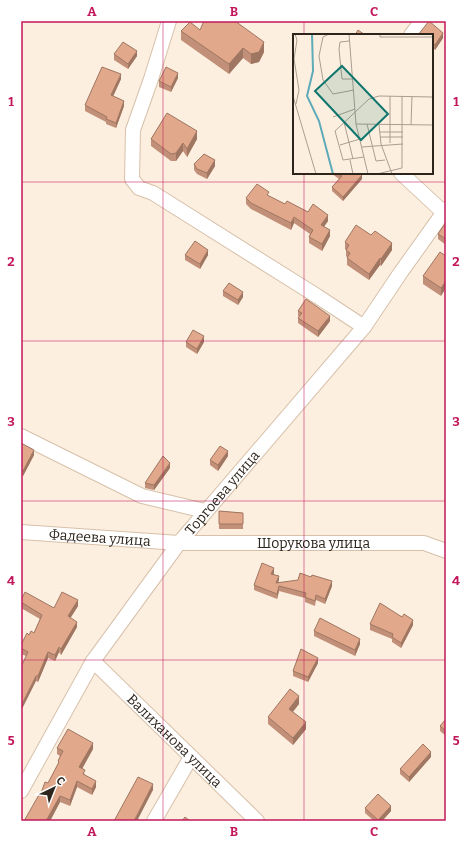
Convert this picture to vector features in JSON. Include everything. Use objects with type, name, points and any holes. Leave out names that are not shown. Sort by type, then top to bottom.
[{"type":"street","points":[[169,21],[133,130],[132,179],[139,188],[153,193],[364,328]]},
{"type":"street","points":[[413,34],[422,21]]},
{"type":"street","points":[[402,174],[445,211]]},
{"type":"street","name":"Торгоева улица","points":[[21,791],[92,661],[179,543],[205,511],[364,328],[401,272],[445,211]]},
{"type":"street","points":[[21,436],[142,496],[205,511]]},
{"type":"street","name":"Фадеева улица","points":[[21,532],[179,543]]},
{"type":"street","name":"Шорукова улица","points":[[179,543],[424,543],[446,551]]},
{"type":"street","name":"Валиханова улица","points":[[92,661],[257,821]]},
{"type":"street","points":[[154,821],[191,757]]},
{"type":"building","points":[[204,21],[235,21],[264,42],[259,52],[251,54],[243,48],[229,64],[181,31],[190,22],[200,30]]},
{"type":"building","points":[[429,21],[443,33],[435,45],[433,45],[433,34],[419,34]]},
{"type":"building","points":[[358,30],[364,34],[356,34]]},
{"type":"building","points":[[123,42],[137,51],[128,64],[114,54]]},
{"type":"building","points":[[102,67],[121,74],[111,95],[124,101],[116,123],[106,119],[107,117],[85,105]]},
{"type":"building","points":[[166,67],[178,73],[171,87],[159,81]]},
{"type":"building","points":[[167,113],[197,131],[187,149],[183,143],[176,153],[171,154],[151,139]]},
{"type":"building","points":[[204,154],[215,160],[207,173],[197,169],[194,164]]},
{"type":"building","points":[[339,174],[362,175],[343,197],[332,187],[342,176]]},
{"type":"building","points":[[257,184],[269,192],[267,195],[285,204],[287,201],[308,212],[313,204],[328,215],[321,225],[330,230],[322,244],[309,237],[313,230],[294,217],[291,223],[251,203],[246,198]]},
{"type":"building","points":[[446,222],[446,239],[438,234]]},
{"type":"building","points":[[356,225],[371,235],[375,231],[392,243],[369,274],[347,258],[350,253],[346,250],[349,245],[345,242]]},
{"type":"building","points":[[195,241],[208,250],[200,264],[185,255]]},
{"type":"building","points":[[440,252],[446,256],[446,281],[441,288],[423,276]]},
{"type":"building","points":[[229,283],[243,292],[238,300],[223,291]]},
{"type":"building","points":[[306,299],[330,316],[318,331],[298,318],[302,313],[298,311]]},
{"type":"building","points":[[193,330],[204,336],[197,349],[186,342]]},
{"type":"building","points":[[21,443],[34,450],[23,471],[21,470]]},
{"type":"building","points":[[220,446],[228,451],[218,465],[210,460]]},
{"type":"building","points":[[163,456],[170,463],[154,485],[145,483]]},
{"type":"building","points":[[219,511],[243,513],[243,524],[219,524]]},
{"type":"building","points":[[262,563],[274,568],[271,574],[279,576],[276,583],[298,580],[300,573],[311,577],[312,575],[332,581],[325,599],[316,595],[315,601],[305,597],[306,593],[279,586],[277,594],[254,585]]},
{"type":"building","points":[[25,592],[54,608],[62,592],[78,600],[68,616],[77,622],[61,649],[59,647],[55,655],[48,652],[38,676],[36,676],[21,706],[21,667],[28,652],[21,648],[21,645],[27,633],[29,635],[31,631],[34,633],[42,615],[21,602]]},
{"type":"building","points":[[380,603],[402,617],[404,614],[413,620],[401,643],[392,637],[393,634],[370,624]]},
{"type":"building","points":[[320,618],[360,639],[355,650],[314,631]]},
{"type":"building","points":[[301,649],[318,658],[308,677],[293,671]]},
{"type":"building","points":[[290,689],[299,696],[289,709],[306,722],[293,738],[268,717]]},
{"type":"building","points":[[446,719],[446,731],[440,726]]},
{"type":"building","points":[[68,729],[93,743],[79,767],[85,770],[83,774],[96,781],[92,789],[77,781],[70,800],[60,796],[46,821],[24,821],[41,793],[45,782],[48,783],[59,762],[58,761],[63,751],[57,748]]},
{"type":"building","points":[[423,744],[431,752],[409,777],[400,769]]},
{"type":"building","points":[[138,777],[153,784],[134,821],[114,821]]},
{"type":"building","points":[[378,794],[391,806],[378,820],[365,808]]},
{"type":"building","points":[[185,817],[190,821],[182,821]]}]
